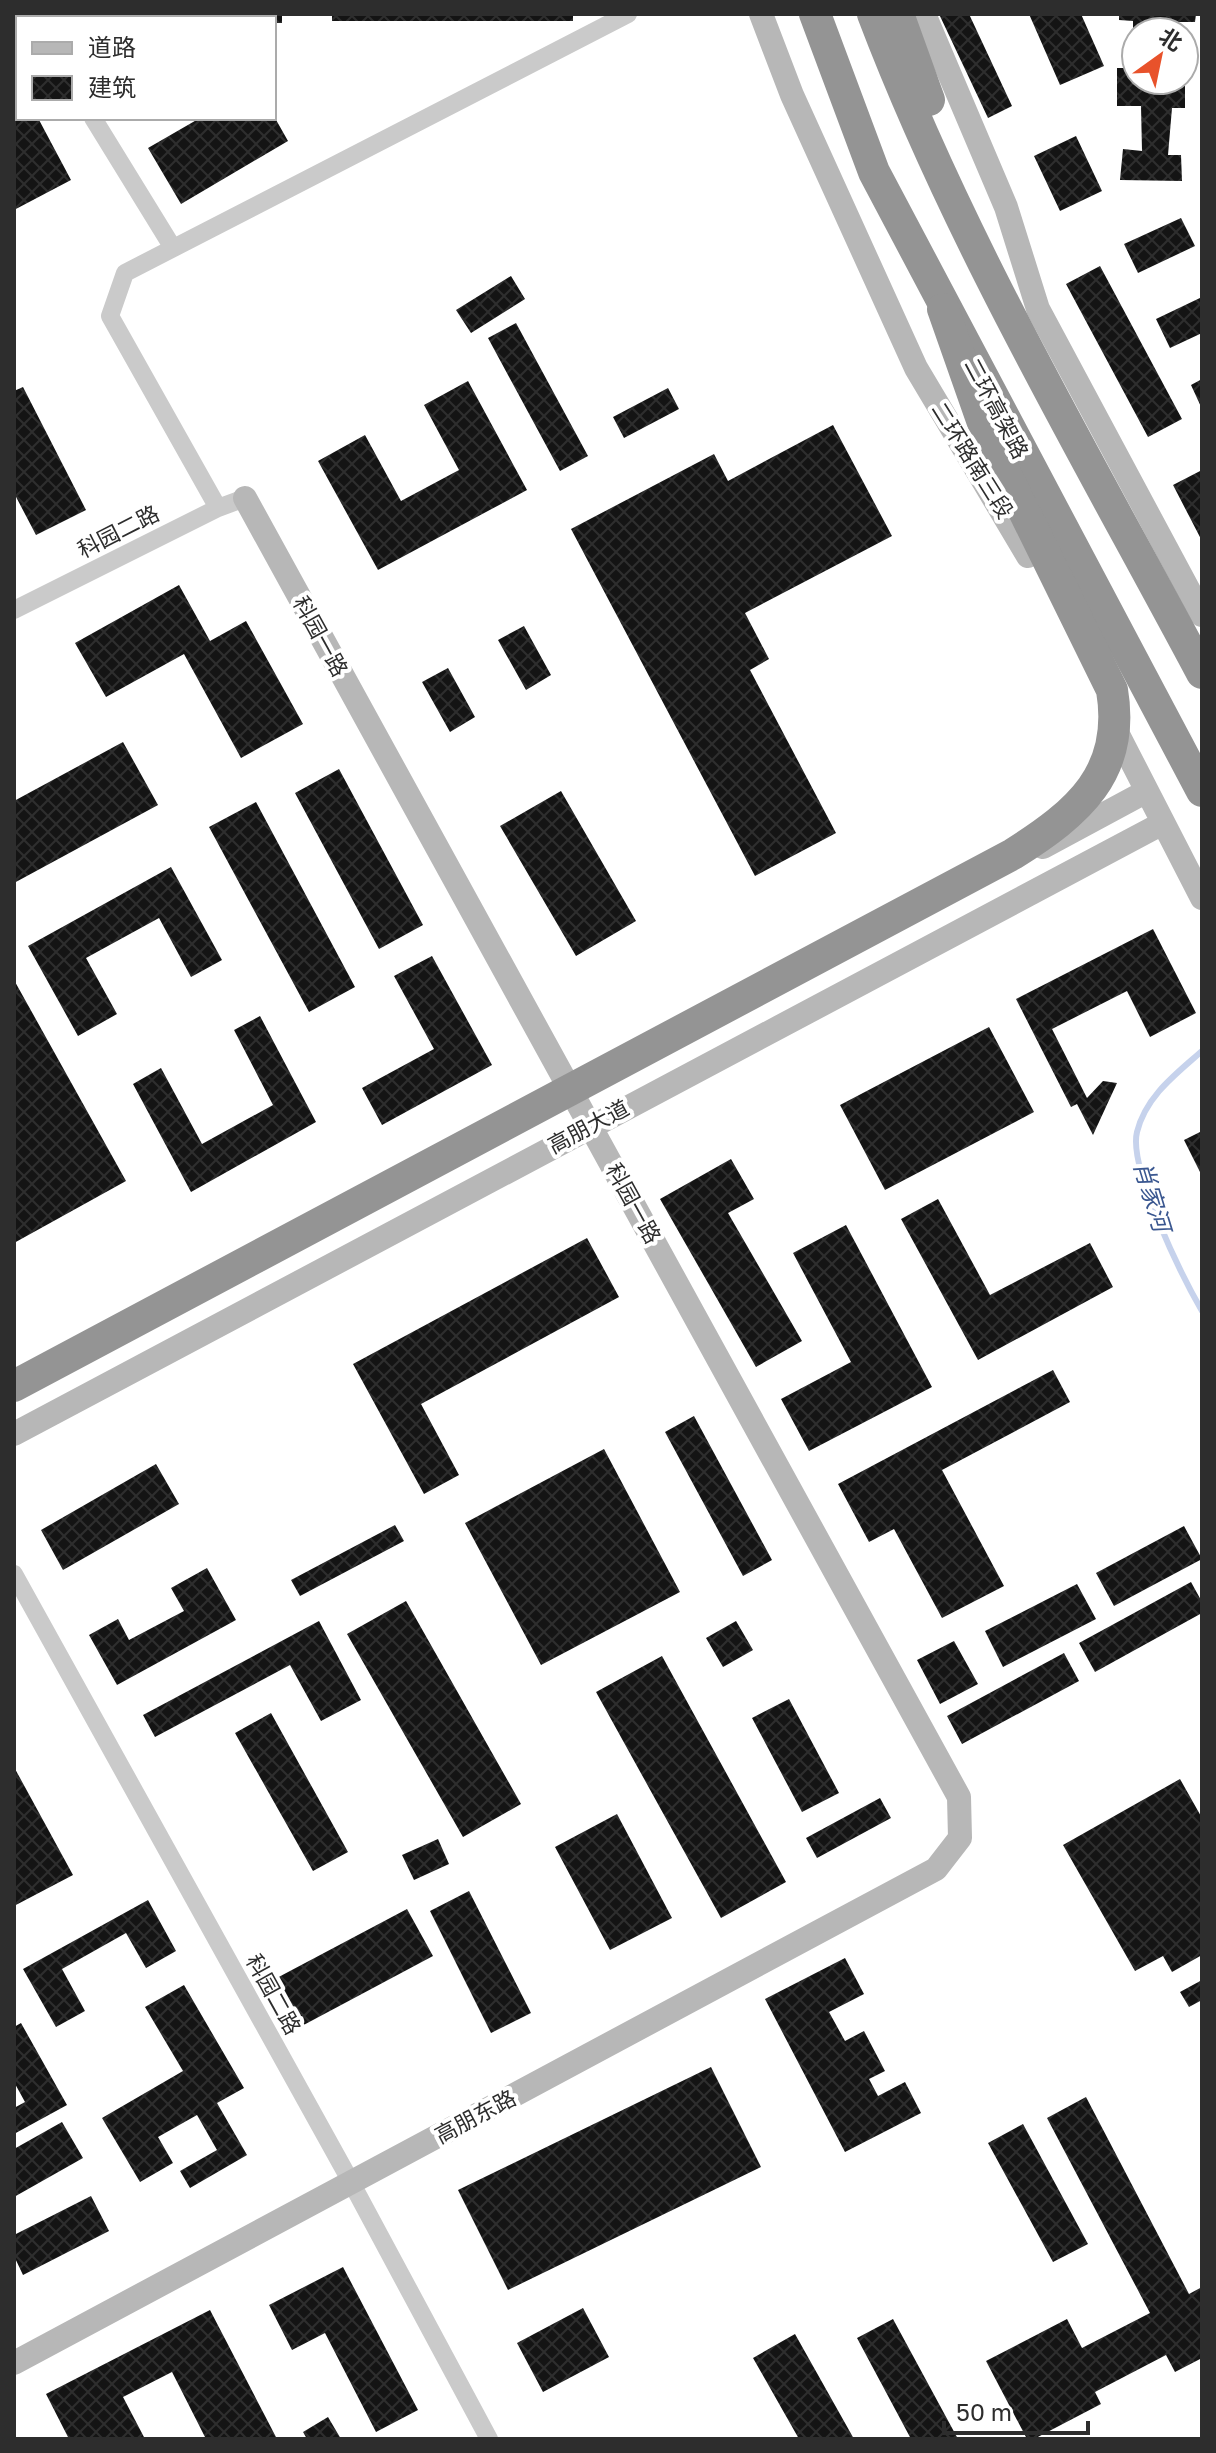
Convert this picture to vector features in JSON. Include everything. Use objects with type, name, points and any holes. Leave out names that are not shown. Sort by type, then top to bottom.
[{"type":"highway","points":[[795,14],[833,119],[874,172]]},
{"type":"highway","name":"二环高架路","points":[[815,14],[874,172],[943,309],[1202,791]]},
{"type":"highway","points":[[873,14],[900,85],[952,199],[1202,673]]},
{"type":"highway","points":[[898,14],[953,164],[952,199]]},
{"type":"highway","points":[[14,1386],[1013,854],[1053,829],[1085,800],[1114,748],[1116,717],[1112,690],[989,440],[943,309]]},
{"type":"main road","name":"二环路南三段","points":[[761,14],[792,95],[916,368],[1014,528],[1202,898]]},
{"type":"main road","points":[[924,14],[1006,207],[1038,309],[1202,615]]},
{"type":"main road","name":"科园一路","points":[[245,498],[580,1102],[959,1797],[960,1838],[936,1869]]},
{"type":"main road","name":"高朋大道","points":[[14,1402],[580,1102],[1147,791]]},
{"type":"main road","name":"高朋大道","points":[[14,1434],[591,1124],[1163,823]]},
{"type":"main road","name":"高朋东路","points":[[14,2363],[936,1869]]},
{"type":"street","points":[[218,508],[110,316],[125,273],[628,14]]},
{"type":"street","points":[[94,120],[173,248]]},
{"type":"street","name":"科园二路","points":[[14,610],[218,508],[245,498]]},
{"type":"street","name":"科园二路","points":[[14,1574],[351,2182],[489,2439]]},
{"type":"building","points":[[282,14],[282,23],[276,23],[276,16],[41,16]]},
{"type":"building","points":[[332,14],[573,14],[573,21],[332,21]]},
{"type":"building","points":[[939,14],[969,14],[1012,106],[988,118]]},
{"type":"building","points":[[1029,14],[1081,14],[1104,66],[1060,85]]},
{"type":"building","points":[[1119,14],[1196,14],[1120,16],[1119,20]]},
{"type":"building","points":[[1117,68],[1120,68],[1120,96],[1185,96],[1185,108],[1172,108],[1168,155],[1181,155],[1182,181],[1120,180],[1123,149],[1142,151],[1141,106],[1117,106]]},
{"type":"building","points":[[14,91],[16,120],[39,120],[71,180],[14,210]]},
{"type":"building","points":[[197,120],[276,120],[288,141],[181,204],[148,148]]},
{"type":"building","points":[[1076,136],[1102,191],[1060,211],[1034,156]]},
{"type":"building","points":[[1181,218],[1195,246],[1138,273],[1124,244]]},
{"type":"building","points":[[1100,266],[1182,419],[1148,437],[1066,284]]},
{"type":"building","points":[[511,276],[525,299],[471,333],[456,310]]},
{"type":"building","points":[[1202,297],[1202,333],[1170,348],[1156,319]]},
{"type":"building","points":[[516,323],[588,456],[560,471],[488,338]]},
{"type":"building","points":[[1202,379],[1202,409],[1191,385]]},
{"type":"building","points":[[468,381],[527,490],[378,570],[318,461],[365,435],[401,501],[459,470],[424,405]]},
{"type":"building","points":[[23,387],[86,510],[36,535],[14,493],[14,391]]},
{"type":"building","points":[[668,388],[679,409],[624,438],[613,417]]},
{"type":"building","points":[[833,425],[892,536],[745,613],[769,659],[750,670],[836,833],[755,876],[571,529],[714,454],[728,481]]},
{"type":"building","points":[[1202,470],[1202,541],[1173,485]]},
{"type":"building","points":[[179,585],[210,641],[246,621],[303,724],[241,758],[184,654],[106,697],[75,643]]},
{"type":"building","points":[[524,626],[551,675],[526,690],[498,640]]},
{"type":"building","points":[[448,668],[475,717],[450,732],[422,682]]},
{"type":"building","points":[[123,742],[158,805],[14,883],[14,801]]},
{"type":"building","points":[[339,769],[423,925],[379,949],[295,793]]},
{"type":"building","points":[[561,791],[636,921],[576,956],[500,826]]},
{"type":"building","points":[[256,802],[355,987],[309,1012],[209,827]]},
{"type":"building","points":[[171,867],[222,960],[191,977],[159,918],[86,958],[117,1014],[78,1036],[28,946]]},
{"type":"building","points":[[1153,929],[1196,1013],[1150,1037],[1127,991],[1052,1029],[1087,1098],[1103,1081],[1117,1083],[1093,1135],[1077,1104],[1071,1107],[1016,999]]},
{"type":"building","points":[[432,956],[492,1065],[382,1125],[362,1088],[434,1049],[394,976]]},
{"type":"building","points":[[14,980],[126,1181],[14,1243]]},
{"type":"building","points":[[260,1016],[316,1122],[191,1192],[133,1084],[161,1068],[202,1144],[273,1105],[234,1030]]},
{"type":"building","points":[[989,1027],[1034,1112],[885,1190],[840,1105]]},
{"type":"building","points":[[1202,1131],[1202,1176],[1184,1140]]},
{"type":"building","points":[[731,1159],[754,1199],[728,1213],[802,1341],[756,1367],[660,1199]]},
{"type":"building","points":[[938,1199],[990,1295],[1090,1243],[1113,1287],[978,1360],[901,1219]]},
{"type":"building","points":[[846,1225],[932,1387],[809,1451],[781,1399],[851,1362],[793,1253]]},
{"type":"building","points":[[587,1238],[619,1297],[421,1404],[459,1475],[424,1494],[353,1364]]},
{"type":"building","points":[[1053,1370],[1070,1402],[942,1470],[1004,1586],[942,1618],[894,1529],[869,1542],[838,1484]]},
{"type":"building","points":[[694,1416],[772,1560],[743,1576],[665,1432]]},
{"type":"building","points":[[604,1449],[680,1592],[541,1665],[465,1523]]},
{"type":"building","points":[[156,1464],[179,1504],[63,1570],[41,1530]]},
{"type":"building","points":[[395,1525],[404,1541],[300,1596],[291,1580]]},
{"type":"building","points":[[1184,1526],[1202,1559],[1114,1606],[1096,1573]]},
{"type":"building","points":[[207,1568],[236,1620],[117,1685],[89,1635],[118,1619],[129,1640],[184,1611],[171,1588]]},
{"type":"building","points":[[1191,1582],[1202,1602],[1202,1613],[1095,1672],[1079,1643]]},
{"type":"building","points":[[1077,1584],[1096,1619],[1003,1667],[985,1631]]},
{"type":"building","points":[[406,1601],[521,1804],[463,1837],[347,1634]]},
{"type":"building","points":[[319,1621],[361,1700],[321,1721],[290,1665],[155,1737],[143,1715]]},
{"type":"building","points":[[736,1621],[753,1650],[723,1667],[706,1638]]},
{"type":"building","points":[[954,1641],[978,1684],[940,1704],[917,1660]]},
{"type":"building","points":[[1064,1653],[1079,1681],[962,1744],[947,1716]]},
{"type":"building","points":[[662,1656],[786,1882],[721,1918],[596,1692]]},
{"type":"building","points":[[789,1699],[839,1793],[802,1812],[752,1718]]},
{"type":"building","points":[[271,1713],[348,1852],[313,1871],[235,1733]]},
{"type":"building","points":[[14,1767],[73,1875],[14,1906]]},
{"type":"building","points":[[1180,1779],[1202,1818],[1202,1955],[1172,1972],[1163,1956],[1135,1971],[1063,1845]]},
{"type":"building","points":[[880,1798],[891,1818],[817,1858],[806,1838]]},
{"type":"building","points":[[617,1814],[672,1918],[610,1950],[555,1847]]},
{"type":"building","points":[[438,1839],[449,1864],[414,1880],[402,1855]]},
{"type":"building","points":[[469,1891],[531,2013],[491,2033],[430,1911]]},
{"type":"building","points":[[148,1900],[176,1951],[146,1968],[126,1933],[62,1969],[85,2011],[56,2027],[23,1969]]},
{"type":"building","points":[[407,1909],[433,1956],[298,2028],[273,1980]]},
{"type":"building","points":[[845,1958],[864,1994],[829,2012],[845,2041],[864,2031],[885,2071],[869,2079],[878,2096],[905,2082],[921,2113],[845,2152],[765,1999]]},
{"type":"building","points":[[1202,1980],[1202,2000],[1189,2007],[1180,1992]]},
{"type":"building","points":[[184,1985],[244,2088],[217,2103],[247,2155],[190,2188],[180,2171],[217,2150],[197,2115],[158,2137],[173,2163],[140,2182],[102,2118],[183,2071],[145,2007]]},
{"type":"building","points":[[21,2023],[67,2105],[14,2134],[14,2108],[25,2102],[14,2082],[14,2027]]},
{"type":"building","points":[[711,2067],[761,2167],[508,2290],[458,2190]]},
{"type":"building","points":[[1086,2097],[1189,2294],[1202,2287],[1202,2358],[1175,2372],[1166,2355],[1095,2392],[1101,2404],[1034,2439],[1027,2439],[986,2361],[1067,2319],[1082,2348],[1150,2313],[1047,2118]]},
{"type":"building","points":[[62,2122],[83,2158],[14,2197],[14,2149]]},
{"type":"building","points":[[1023,2124],[1088,2244],[1053,2262],[988,2143]]},
{"type":"building","points":[[91,2196],[109,2231],[23,2275],[14,2256],[14,2235]]},
{"type":"building","points":[[343,2267],[418,2410],[376,2432],[325,2333],[292,2350],[269,2305]]},
{"type":"building","points":[[583,2308],[609,2357],[543,2392],[517,2343]]},
{"type":"building","points":[[210,2310],[277,2439],[206,2439],[172,2372],[123,2397],[145,2439],[69,2439],[46,2394]]},
{"type":"building","points":[[893,2319],[958,2439],[911,2439],[857,2338]]},
{"type":"building","points":[[795,2334],[854,2439],[799,2439],[753,2358]]},
{"type":"building","points":[[328,2417],[341,2439],[307,2439],[303,2432]]},
{"type":"waterway","name":"肖家河","points":[[1202,1051],[1163,1087],[1147,1107],[1137,1132],[1136,1149],[1159,1223],[1202,1311]]}]
